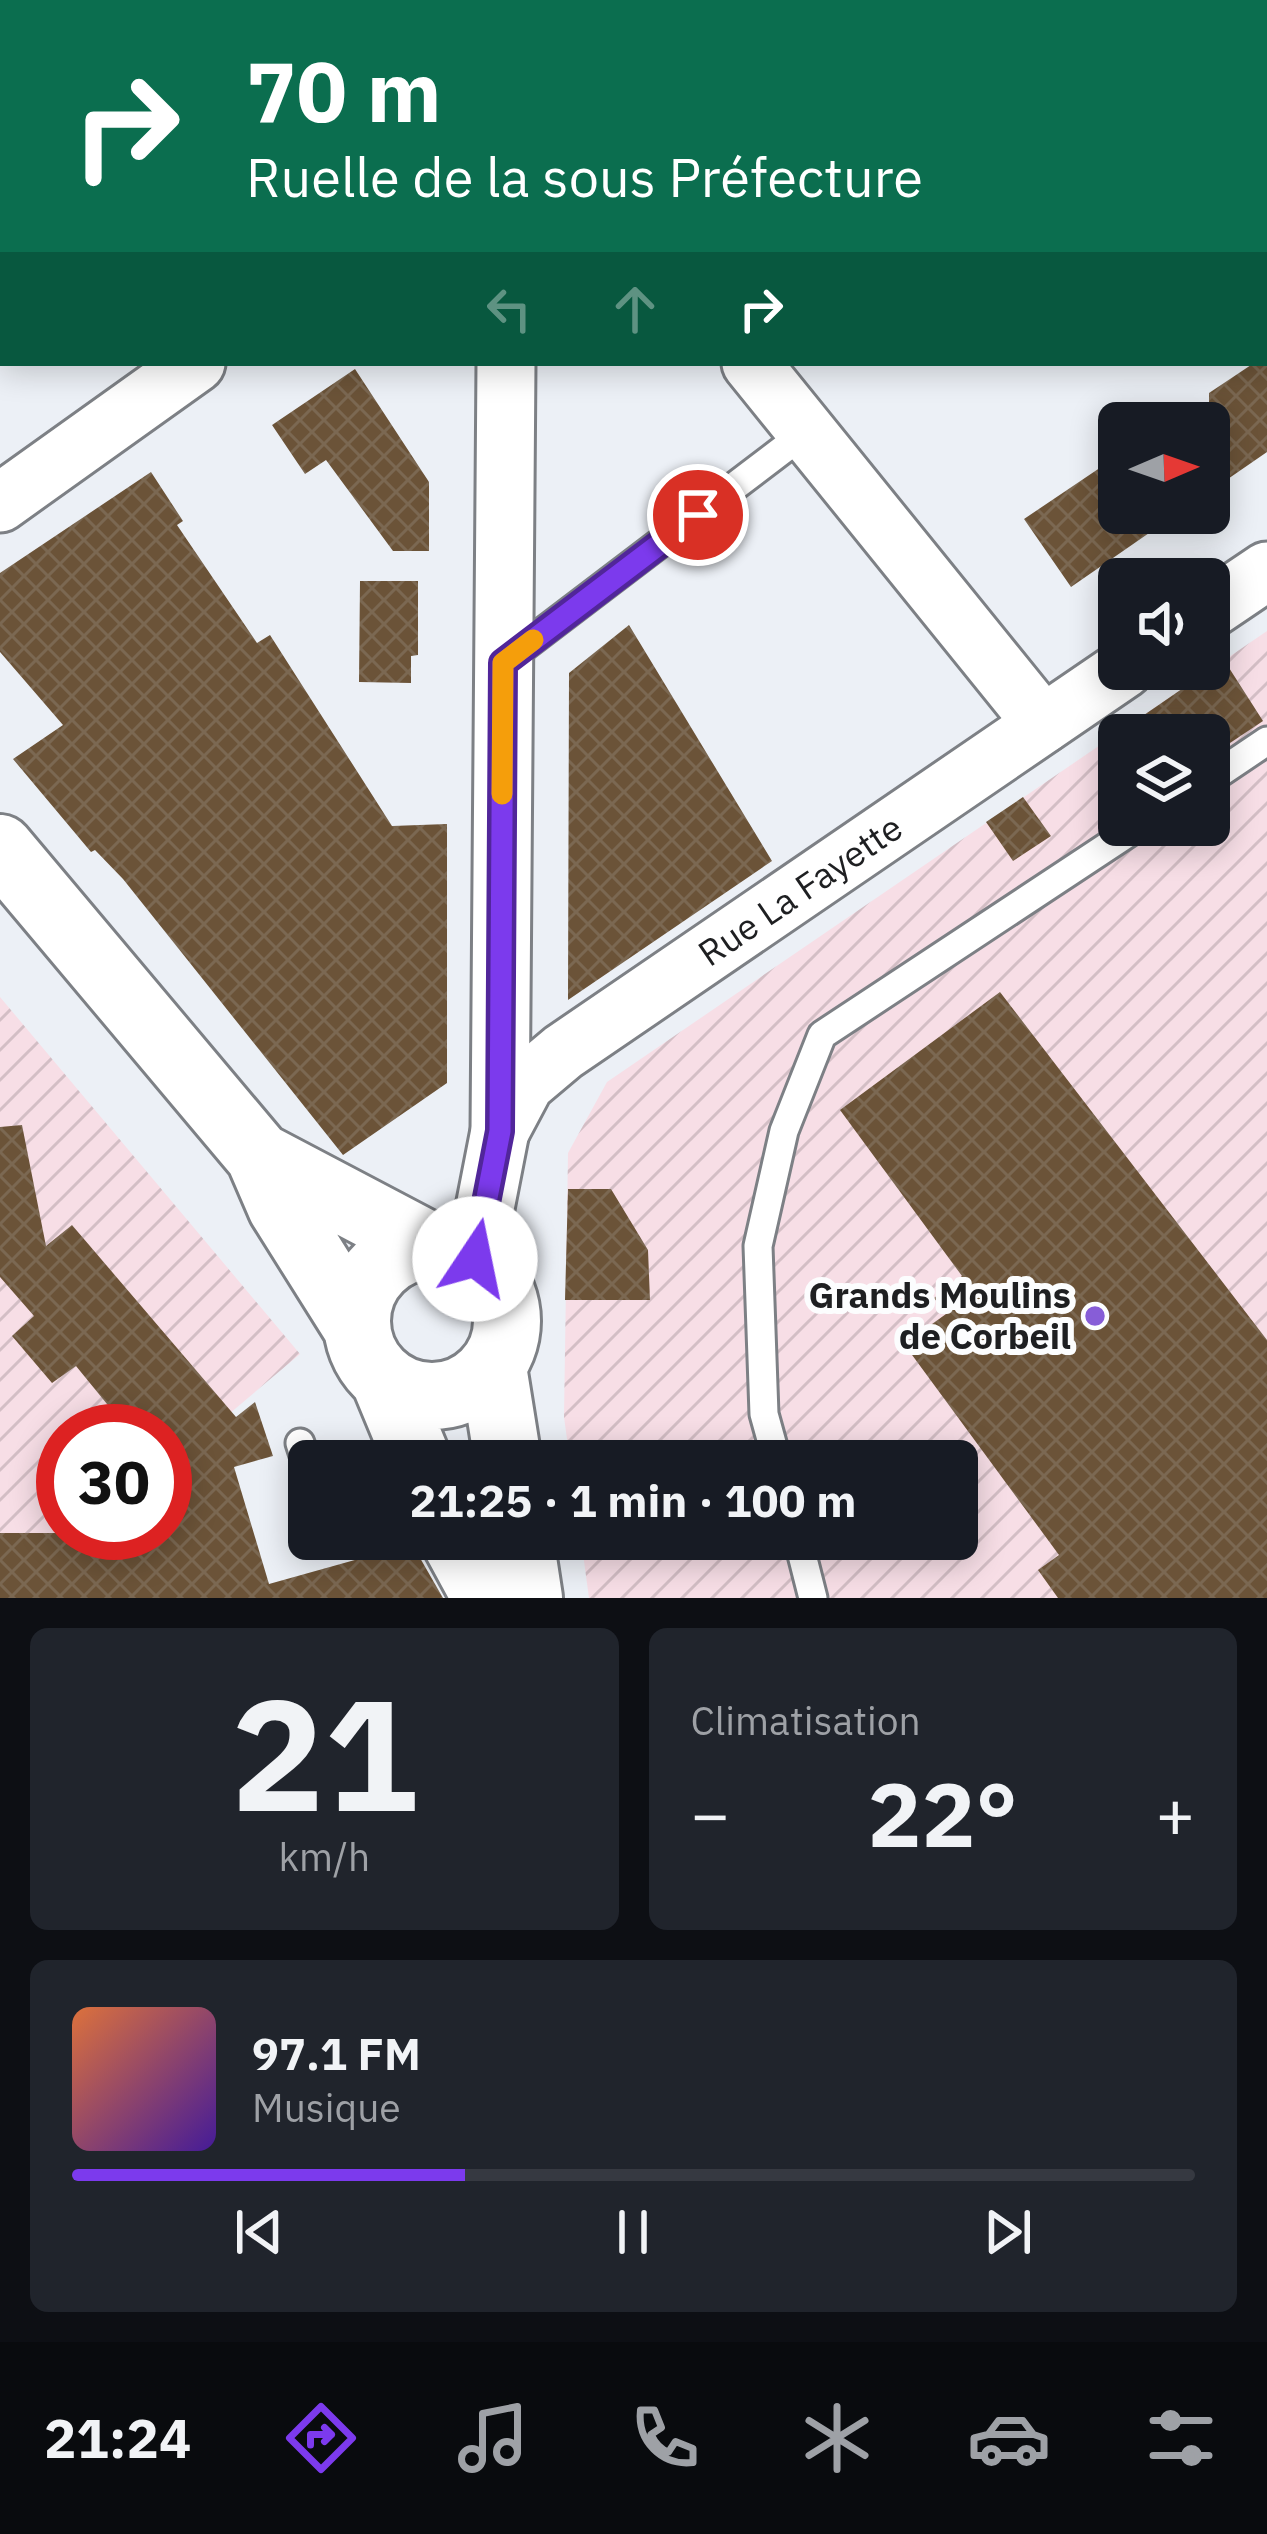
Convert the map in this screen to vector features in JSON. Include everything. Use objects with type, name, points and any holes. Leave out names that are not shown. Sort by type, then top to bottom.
[{"type":"main road","points":[[0,848],[259,1156],[281,1207],[371,1354],[409,1440]]},
{"type":"main road","points":[[259,1156],[452,1252],[493,1276],[507,1309],[503,1346],[493,1367],[475,1384],[428,1396],[371,1354],[358,1304],[368,1281],[404,1250],[452,1252]]},
{"type":"main road","points":[[493,1367],[505,1440]]},
{"type":"main road","points":[[465,1560],[486,1598]]},
{"type":"main road","points":[[523,1560],[529,1598]]},
{"type":"street","points":[[4,496],[192,366]]},
{"type":"street","points":[[452,1252],[500,1131],[506,366]]},
{"type":"street","points":[[753,366],[1043,724]]},
{"type":"street","points":[[1230,596],[1267,571]]},
{"type":"street","name":"Rue La Fayette","points":[[500,1131],[526,1084],[563,1052],[1098,687]]},
{"type":"lane","points":[[503,663],[806,432]]},
{"type":"lane","points":[[1230,766],[1267,741]]},
{"type":"lane","points":[[771,1440],[764,1414],[758,1246],[784,1132],[822,1035],[1108,846]]},
{"type":"lane","points":[[803,1560],[813,1598]]},
{"type":"shaded area","name":"Grands Moulins de Corbeil","points":[[1267,631],[1267,1598],[589,1598],[584,1560],[978,1560],[978,1440],[567,1440],[568,1153],[607,1082],[1098,746],[1098,846],[1230,846],[1230,714],[1146,714],[1181,690],[1230,690],[1230,656]]},
{"type":"shaded area","points":[[0,997],[300,1354],[192,1445],[192,1404],[36,1404],[37,1560],[0,1598]]},
{"type":"building","points":[[1250,366],[1267,366],[1267,452],[1230,478],[1230,402],[1209,402],[1209,393]]},
{"type":"building","points":[[355,369],[429,482],[429,551],[393,551],[326,460],[305,474],[272,425]]},
{"type":"building","points":[[1098,469],[1098,534],[1148,534],[1113,558],[1098,558],[1098,568],[1071,587],[1024,519]]},
{"type":"building","points":[[151,472],[183,521],[177,525],[257,643],[270,635],[392,826],[447,824],[447,1083],[343,1155],[123,879],[95,850],[91,852],[13,759],[63,725],[0,652],[0,573]]},
{"type":"building","points":[[360,581],[418,581],[418,655],[411,656],[411,683],[359,682]]},
{"type":"building","points":[[629,625],[772,861],[568,1000],[569,673]]},
{"type":"building","points":[[1230,669],[1263,721],[1230,743],[1230,714],[1146,714],[1180,690],[1230,690]]},
{"type":"building","points":[[1023,797],[1051,836],[1013,861],[986,822]]},
{"type":"building","name":"Grands Moulins de Corbeil","points":[[1000,992],[1267,1340],[1267,1598],[1058,1598],[1038,1570],[1059,1555],[904,1344],[946,1314],[934,1298],[962,1276],[840,1110]]},
{"type":"building","points":[[22,1125],[46,1246],[72,1225],[236,1417],[255,1402],[273,1456],[234,1467],[269,1584],[355,1560],[421,1560],[443,1598],[0,1598],[0,1533],[36,1533],[36,1560],[192,1560],[192,1404],[107,1404],[76,1366],[52,1383],[12,1336],[34,1316],[0,1277],[0,1127]]},
{"type":"building","points":[[568,1189],[611,1189],[648,1250],[650,1300],[565,1300]]},
{"type":"slow traffic","points":[[502,794],[503,663],[533,640]]},
{"type":"place","name":"Grands Moulins de Corbeil","points":[[1095,1316]]},
{"type":"route","points":[[475,1259],[500,1131],[503,663],[698,515]]}]
